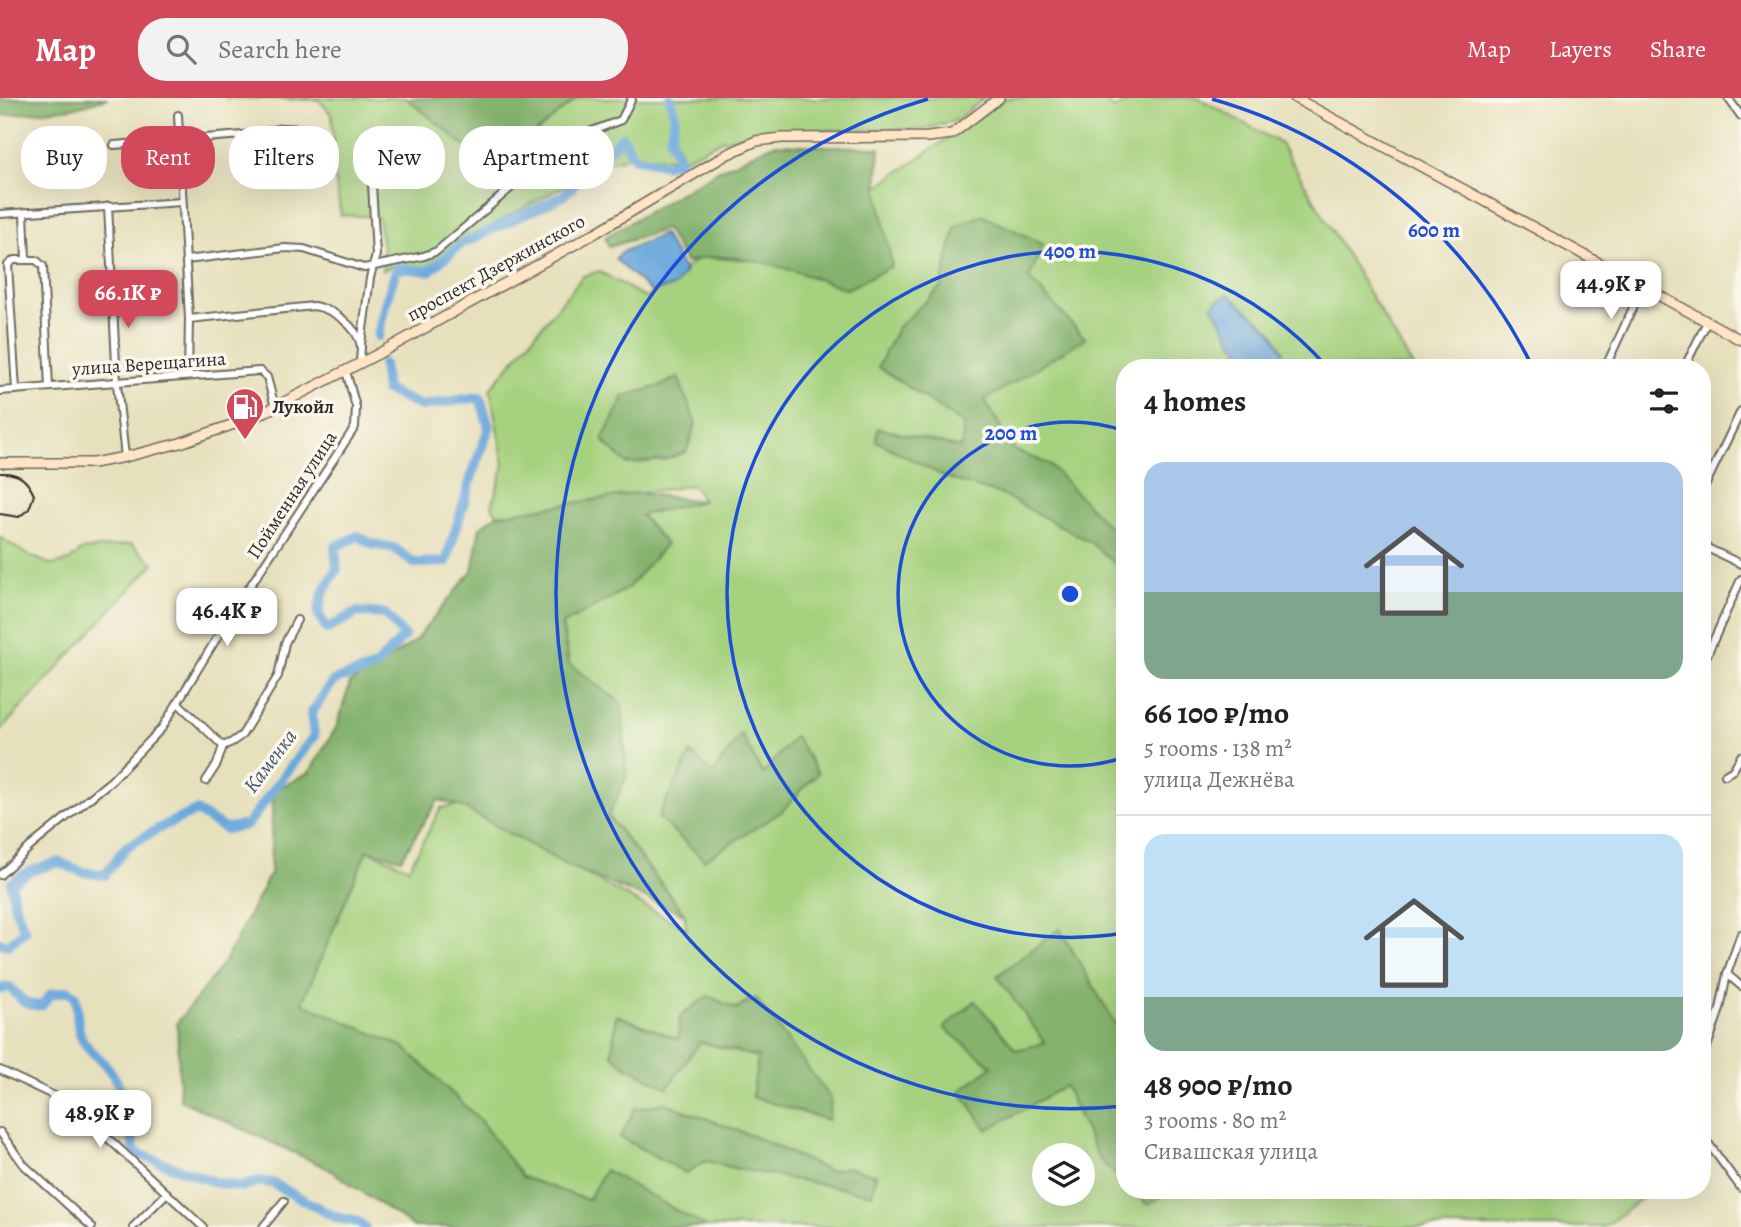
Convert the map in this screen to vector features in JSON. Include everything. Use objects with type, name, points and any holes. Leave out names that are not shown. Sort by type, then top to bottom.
[{"type":"street","points":[[186,260],[285,248],[311,250],[364,268],[437,251],[541,164],[579,136],[621,120],[632,98]]},
{"type":"street","name":"проспект Дзержинского","points":[[0,463],[93,463],[180,443],[223,429],[275,407],[360,364],[597,232],[726,155],[756,141],[782,138],[928,137],[952,134],[999,98]]},
{"type":"street","points":[[1294,98],[1741,340]]},
{"type":"street","points":[[1728,98],[1741,116]]},
{"type":"street","points":[[178,115],[178,126]]},
{"type":"street","points":[[114,145],[121,145]]},
{"type":"street","points":[[181,189],[189,319],[188,376]]},
{"type":"street","points":[[360,364],[360,344],[376,255],[372,189]]},
{"type":"street","points":[[0,215],[108,205],[182,202]]},
{"type":"street","points":[[108,205],[117,384],[125,457]]},
{"type":"street","points":[[24,214],[26,259]]},
{"type":"street","points":[[16,390],[8,265],[11,260],[36,260],[43,266],[49,387]]},
{"type":"street","points":[[1609,359],[1643,286]]},
{"type":"street","points":[[189,319],[314,306],[338,315],[360,344]]},
{"type":"street","points":[[1688,359],[1707,321]]},
{"type":"street","name":"улица Верещагина","points":[[0,391],[260,371],[267,377],[275,407]]},
{"type":"street","name":"Пойменная улица","points":[[0,875],[112,780],[162,729],[229,618],[355,427],[356,407],[346,371]]},
{"type":"street","points":[[1711,473],[1741,411]]},
{"type":"street","points":[[1711,550],[1741,564]]},
{"type":"street","points":[[1711,646],[1741,579]]},
{"type":"street","points":[[206,780],[217,764],[223,746],[242,735],[278,676],[285,643],[297,620]]},
{"type":"street","points":[[178,703],[223,746]]},
{"type":"street","points":[[1725,775],[1733,770],[1741,756]]},
{"type":"street","points":[[1711,1035],[1741,934]]},
{"type":"street","points":[[1727,974],[1741,986]]},
{"type":"street","points":[[0,1070],[63,1100],[96,1127],[203,1227]]},
{"type":"street","points":[[0,1132],[24,1165],[92,1227]]},
{"type":"street","points":[[1711,1147],[1741,1188]]},
{"type":"street","points":[[133,1227],[167,1193]]},
{"type":"street","points":[[263,1227],[284,1201]]},
{"type":"green space","points":[[0,98],[108,98],[73,108],[0,116]]},
{"type":"green space","points":[[224,98],[668,98],[672,117],[667,139],[675,158],[628,157],[614,161],[614,126],[459,126],[459,189],[558,189],[497,222],[428,273],[392,266],[382,271],[383,246],[378,217],[341,215],[337,189],[339,189],[339,126],[333,126],[332,115],[319,100]]},
{"type":"green space","points":[[406,98],[577,98],[544,126],[459,126],[459,141],[445,130],[445,126],[440,126]]},
{"type":"green space","points":[[673,98],[984,98],[957,120],[924,129],[765,131],[722,140],[684,159],[674,138],[678,116]]},
{"type":"green space","points":[[1006,98],[1100,98],[1114,109],[1136,98],[1199,98],[1281,144],[1408,359],[1116,359],[1116,1199],[1641,1199],[1604,1227],[706,1227],[605,1170],[588,1200],[522,1177],[479,1119],[302,1003],[367,850],[409,868],[441,808],[458,805],[687,929],[684,913],[595,799],[562,624],[628,588],[665,544],[641,515],[703,501],[693,485],[497,515],[492,506],[504,465],[490,389],[583,276],[599,271],[646,298],[700,257],[765,261],[847,289],[891,266],[877,187]],"holes":[[[748,1001],[828,1119],[752,1097],[759,1058],[700,1042],[612,1055],[616,1015],[679,1039]],[[665,1103],[760,1139],[829,1171],[847,1167],[876,1175],[872,1193],[734,1168],[706,1160]]]},
{"type":"green space","points":[[774,144],[880,148],[877,187],[892,266],[847,289],[788,269],[744,259],[703,258],[686,263],[666,229],[609,247],[605,237],[718,171]]},
{"type":"green space","points":[[982,215],[1043,244],[1029,278],[1085,338],[985,400],[1014,450],[1049,464],[1107,525],[1116,528],[1116,564],[1090,542],[1003,495],[947,478],[876,441],[878,428],[961,448],[964,424],[878,367],[897,328],[941,287],[956,226]]},
{"type":"green space","points":[[678,377],[696,424],[686,452],[664,460],[627,464],[602,440],[624,396],[663,385]]},
{"type":"green space","points":[[637,493],[703,501],[641,515],[666,544],[628,588],[562,625],[568,663],[622,704],[626,778],[608,816],[684,914],[568,866],[458,805],[438,800],[401,859],[367,850],[302,1003],[404,1047],[479,1119],[522,1177],[588,1200],[605,1170],[706,1227],[414,1227],[327,1168],[180,1100],[177,1023],[225,961],[270,874],[273,791],[309,773],[337,726],[350,683],[414,642],[472,571],[480,527],[497,515]]},
{"type":"green space","points":[[0,537],[26,554],[52,565],[69,561],[82,550],[131,544],[154,563],[0,731]]},
{"type":"green space","points":[[741,734],[763,774],[795,736],[818,773],[781,812],[704,860],[658,817],[691,753],[713,773]]},
{"type":"green space","points":[[1060,929],[1116,1025],[1116,1175],[1099,1159],[1095,1143],[1092,1143],[1065,1086],[987,1130],[960,1091],[992,1066],[944,1028],[975,1001],[1016,1050],[1045,1043],[997,976]]},
{"type":"green space","points":[[708,996],[737,1009],[756,998],[831,1099],[828,1120],[752,1097],[758,1057],[700,1042],[667,1088],[627,1067],[612,1055],[616,1015],[678,1039],[680,1016]]},
{"type":"green space","points":[[665,1103],[760,1139],[829,1171],[847,1167],[876,1175],[872,1194],[706,1161],[686,1173],[620,1137],[635,1109]]},
{"type":"green space","points":[[1141,1199],[1158,1199],[1148,1205]]},
{"type":"water","points":[[663,234],[685,271],[675,286],[651,292],[615,259],[622,252]]},
{"type":"water","points":[[1228,294],[1272,331],[1283,351],[1282,359],[1252,359],[1234,344],[1212,305]]},
{"type":"waterway","name":"Каменка","points":[[378,336],[397,268],[429,271],[461,244],[563,196],[622,137],[635,158],[665,165],[680,161],[670,139],[675,117],[670,98]]},
{"type":"waterway","name":"Каменка","points":[[0,943],[8,945],[25,931],[15,907],[11,883],[30,871],[59,862],[82,872],[105,875],[126,847],[196,811],[225,829],[247,825],[314,736],[311,714],[333,681],[375,667],[404,636],[385,614],[358,612],[327,629],[318,613],[323,593],[337,569],[335,547],[358,536],[372,544],[394,548],[414,563],[446,562],[489,428],[480,397],[421,406],[386,390],[383,364]]},
{"type":"waterway","points":[[0,989],[10,987],[23,1001],[31,1005],[42,1005],[51,994],[69,991],[75,996],[82,1039],[108,1067],[125,1100],[134,1150]]},
{"type":"waterway","points":[[136,1153],[214,1182],[242,1187],[259,1181],[272,1183],[335,1217],[358,1222],[365,1227]]},
{"type":"tram line","points":[[0,473],[21,478],[34,495],[29,509],[19,517],[0,514]]},
{"type":"place","name":"Лукойл","points":[[245,441]]}]
